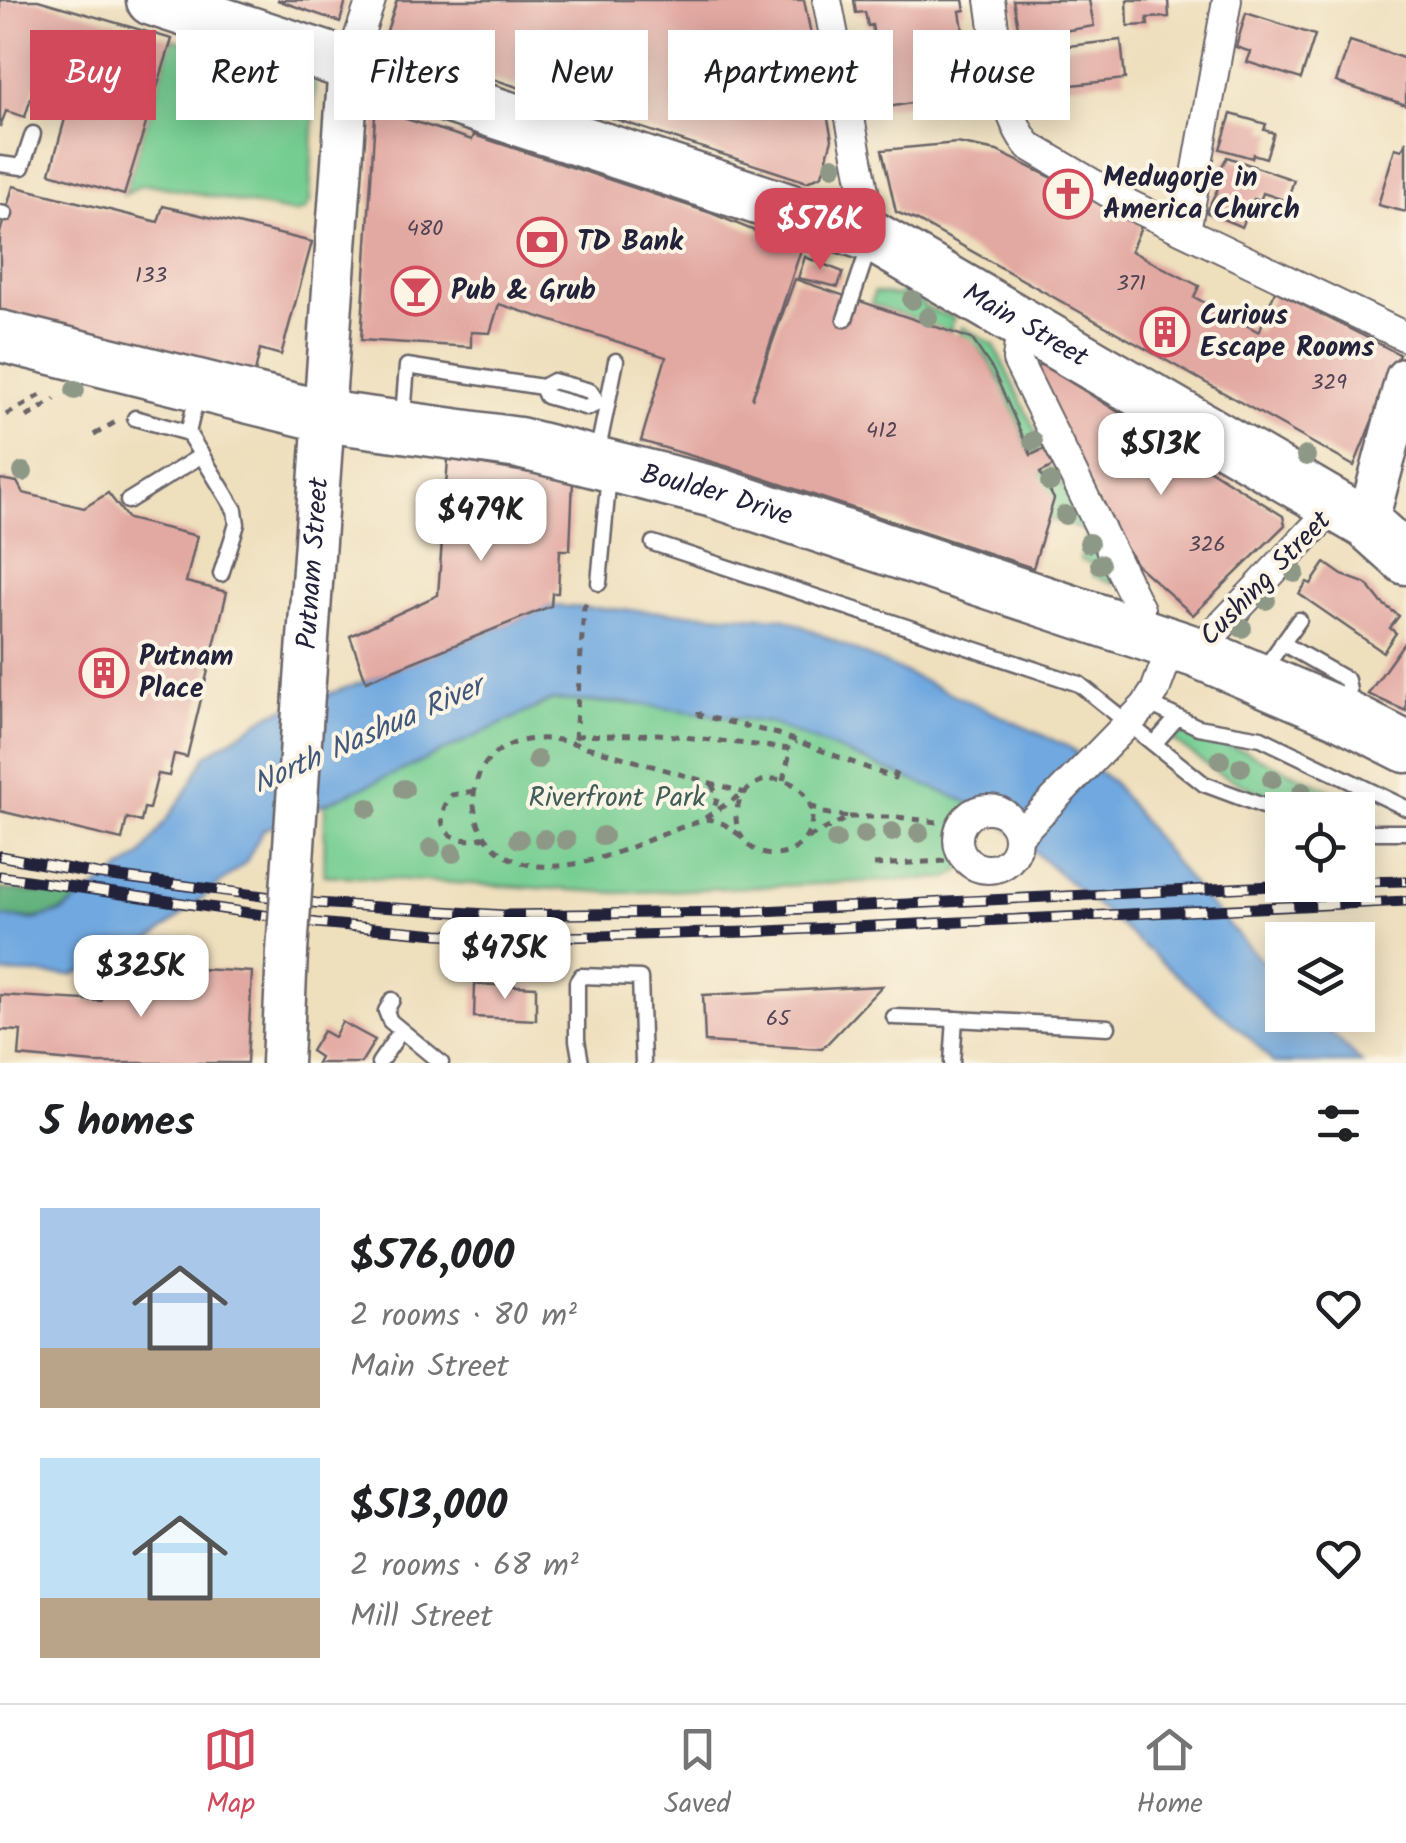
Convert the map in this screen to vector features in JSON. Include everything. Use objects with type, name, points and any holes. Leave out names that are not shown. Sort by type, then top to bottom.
[{"type":"highway","name":"Main Street","points":[[152,0],[334,60]]},
{"type":"highway","name":"Main Street","points":[[495,113],[873,236],[1370,521],[1406,559]]},
{"type":"highway","name":"Boulder Drive","points":[[0,336],[323,416],[520,443],[714,492],[1169,636],[1270,660],[1337,712],[1406,747]]},
{"type":"main road","name":"Putnam Street","points":[[282,1063],[345,120]]},
{"type":"main road","points":[[1370,521],[1406,378]]},
{"type":"street","points":[[361,30],[371,0]]},
{"type":"street","points":[[827,0],[873,236]]},
{"type":"street","points":[[990,0],[1012,117],[1020,136],[1030,146],[1126,203],[1406,337]]},
{"type":"street","points":[[1186,230],[1227,0]]},
{"type":"street","points":[[1019,343],[1017,360],[1169,636]]},
{"type":"street","name":"Cushing Street","points":[[1015,848],[1139,712],[1169,636],[1370,521]]},
{"type":"street","points":[[997,810],[1016,826],[1015,848],[991,869],[980,868],[969,863],[958,842],[965,820],[974,813],[997,810]]},
{"type":"lane","points":[[0,164],[22,167],[33,134]]},
{"type":"lane","points":[[845,319],[873,236]]},
{"type":"lane","points":[[599,583],[607,484],[602,404],[616,361]]},
{"type":"lane","points":[[403,427],[407,366],[542,387],[546,396],[588,408],[602,404]]},
{"type":"lane","points":[[188,433],[199,386]]},
{"type":"lane","points":[[130,417],[188,433],[202,455],[237,517],[221,574]]},
{"type":"lane","points":[[128,501],[202,455]]},
{"type":"lane","points":[[654,543],[1078,684],[1139,712],[1261,738],[1406,808]]},
{"type":"lane","points":[[1270,660],[1299,620]]},
{"type":"lane","points":[[1139,712],[1156,743],[1204,784],[1265,807]]},
{"type":"lane","points":[[1156,743],[1178,718]]},
{"type":"lane","points":[[1375,832],[1406,832]]},
{"type":"lane","points":[[581,1063],[576,1040],[576,982],[581,976],[640,978],[642,1063]]},
{"type":"lane","points":[[392,1000],[386,1015],[437,1062]]},
{"type":"lane","points":[[894,1017],[1108,1027]]},
{"type":"lane","points":[[952,1063],[955,1018]]},
{"type":"lane","points":[[380,1063],[401,1031]]},
{"type":"path","points":[[6,415],[41,396]]},
{"type":"path","points":[[27,417],[55,399]]},
{"type":"path","points":[[94,435],[130,417]]},
{"type":"path","points":[[599,583],[584,608],[575,739],[658,734],[791,749]]},
{"type":"path","points":[[699,711],[699,715],[745,724],[894,778],[896,772]]},
{"type":"path","points":[[745,793],[566,741],[529,737],[494,754],[480,772],[474,791],[476,812],[485,837],[495,850],[525,864],[552,866],[596,860],[700,821],[767,780],[782,780],[802,791],[810,804],[824,813],[945,823]]},
{"type":"path","points":[[782,780],[796,742]]},
{"type":"path","points":[[708,816],[717,801],[710,782]]},
{"type":"path","points":[[474,791],[452,795],[444,807],[443,822],[446,831],[458,840],[485,837]]},
{"type":"path","points":[[740,836],[736,813],[745,793]]},
{"type":"path","points":[[805,840],[811,828],[810,804]]},
{"type":"path","points":[[700,821],[716,820],[758,852],[770,856],[795,850],[805,840],[849,818]]},
{"type":"path","points":[[874,864],[945,861]]},
{"type":"green space","points":[[172,39],[176,40],[176,120],[313,120],[310,202],[305,210],[294,213],[154,185],[141,185],[124,195],[147,120],[156,120],[156,91]]},
{"type":"green space","points":[[905,289],[919,294],[924,307],[954,318],[950,332],[871,304],[874,292],[898,296]]},
{"type":"green space","points":[[962,327],[994,345],[1044,449],[1031,455],[994,370],[972,342],[959,335]]},
{"type":"green space","points":[[1053,466],[1087,531],[1048,519],[1040,473]]},
{"type":"green space","points":[[1088,532],[1114,583],[1093,576],[1095,565],[1080,560]]},
{"type":"green space","name":"Riverfront Park","points":[[553,700],[719,712],[800,732],[854,752],[985,809],[969,818],[960,831],[960,847],[969,863],[949,878],[618,893],[324,875],[325,804]]},
{"type":"green space","points":[[1176,732],[1245,751],[1334,792],[1265,794],[1218,773],[1174,741]]},
{"type":"green space","points":[[0,889],[84,897],[44,916],[0,917]]},
{"type":"water","name":"North Nashua River","points":[[551,606],[784,618],[1069,747],[1112,782],[1196,890],[1265,965],[1265,1032],[1330,1032],[1362,1063],[1273,1063],[1253,1041],[985,809],[770,723],[630,703],[552,700],[263,830],[246,862],[156,936],[121,957],[72,975],[0,973],[0,917],[34,920],[63,912],[142,855],[186,792],[206,755],[273,713],[366,681]]},
{"type":"building","points":[[0,0],[38,0],[141,30],[30,30],[30,101],[25,117],[6,111],[0,127]]},
{"type":"building","points":[[277,0],[346,0],[340,22]]},
{"type":"building","points":[[397,0],[804,0],[810,30],[668,30],[668,120],[828,120],[832,139],[822,175],[807,182],[618,120],[648,120],[648,30],[515,30],[515,86],[495,80],[495,30],[387,30]]},
{"type":"building","points":[[854,0],[963,0],[965,10],[960,11],[963,30],[913,30],[913,103],[893,106],[893,30],[873,30],[865,12],[856,13]]},
{"type":"building","points":[[1013,0],[1089,0],[1094,26],[1019,30]]},
{"type":"building","points":[[1127,0],[1168,0],[1169,17],[1147,18],[1148,25],[1128,26]]},
{"type":"building","points":[[1246,13],[1315,35],[1301,79],[1247,62],[1251,52],[1236,47]]},
{"type":"building","points":[[156,34],[172,39],[156,91]]},
{"type":"building","points":[[1121,40],[1125,79],[1070,85],[1070,46]]},
{"type":"building","points":[[1350,41],[1406,59],[1406,105],[1336,82]]},
{"type":"building","points":[[1231,114],[1266,124],[1264,130],[1274,133],[1266,158],[1220,149]]},
{"type":"building","points":[[65,120],[147,120],[124,195],[50,173]]},
{"type":"building","points":[[375,120],[409,120],[472,140],[474,135],[711,213],[801,250],[752,399],[795,279],[972,339],[993,370],[1031,455],[1044,449],[1053,466],[1040,473],[1054,499],[1033,568],[641,441],[666,357],[499,304],[490,333],[471,332],[471,347],[361,340]]},
{"type":"building","points":[[1406,141],[1406,212],[1378,205],[1395,148],[1402,150]]},
{"type":"building","points":[[957,143],[997,151],[1143,222],[1131,251],[1199,286],[1194,297],[1259,332],[1275,291],[1399,354],[1354,466],[896,212],[882,150]]},
{"type":"building","points":[[1227,157],[1294,180],[1287,201],[1263,193],[1260,201],[1254,199],[1242,227],[1206,212],[1219,186],[1213,183]]},
{"type":"building","points":[[13,186],[158,222],[163,206],[312,242],[281,355],[260,349],[255,373],[0,310],[0,233]]},
{"type":"building","points":[[805,257],[843,272],[838,287],[798,278]]},
{"type":"building","points":[[1042,364],[1283,516],[1285,525],[1193,615],[1136,564],[1097,501],[1033,370]]},
{"type":"building","points":[[448,459],[573,480],[570,550],[560,550],[558,593],[552,593],[551,606],[366,681],[350,636],[438,595]]},
{"type":"building","name":"Putnam Place","points":[[0,479],[17,482],[23,493],[84,508],[108,493],[128,519],[197,536],[186,582],[227,592],[187,757],[174,754],[169,776],[158,774],[149,809],[144,808],[141,822],[127,818],[122,840],[0,811]]},
{"type":"building","points":[[1325,563],[1342,575],[1367,584],[1399,616],[1390,628],[1396,633],[1383,652],[1299,594]]},
{"type":"building","points":[[1406,640],[1406,711],[1368,694]]},
{"type":"building","points":[[164,967],[252,972],[247,1063],[94,1063],[19,1056],[21,1031],[0,1030],[0,995],[101,1001],[102,987]]},
{"type":"building","points":[[475,984],[536,987],[536,1020],[474,1017]]},
{"type":"building","points":[[882,986],[822,1049],[705,1042],[703,995]]},
{"type":"building","points":[[342,1022],[375,1040],[361,1063],[317,1063],[320,1057],[311,1051],[323,1031],[334,1037]]},
{"type":"railway","points":[[0,856],[97,874],[316,903],[503,915],[739,912],[1265,886]]},
{"type":"railway","points":[[0,876],[317,923],[525,938],[747,932],[1406,901]]},
{"type":"railway","points":[[1375,882],[1406,881]]},
{"type":"place","name":"Medugorje in America Church","points":[[1068,194]]},
{"type":"place","name":"TD Bank","points":[[542,242]]},
{"type":"place","name":"Pub & Grub","points":[[416,291]]},
{"type":"place","name":"Curious Escape Rooms","points":[[1165,332]]},
{"type":"place","name":"Putnam Place","points":[[104,673]]}]
